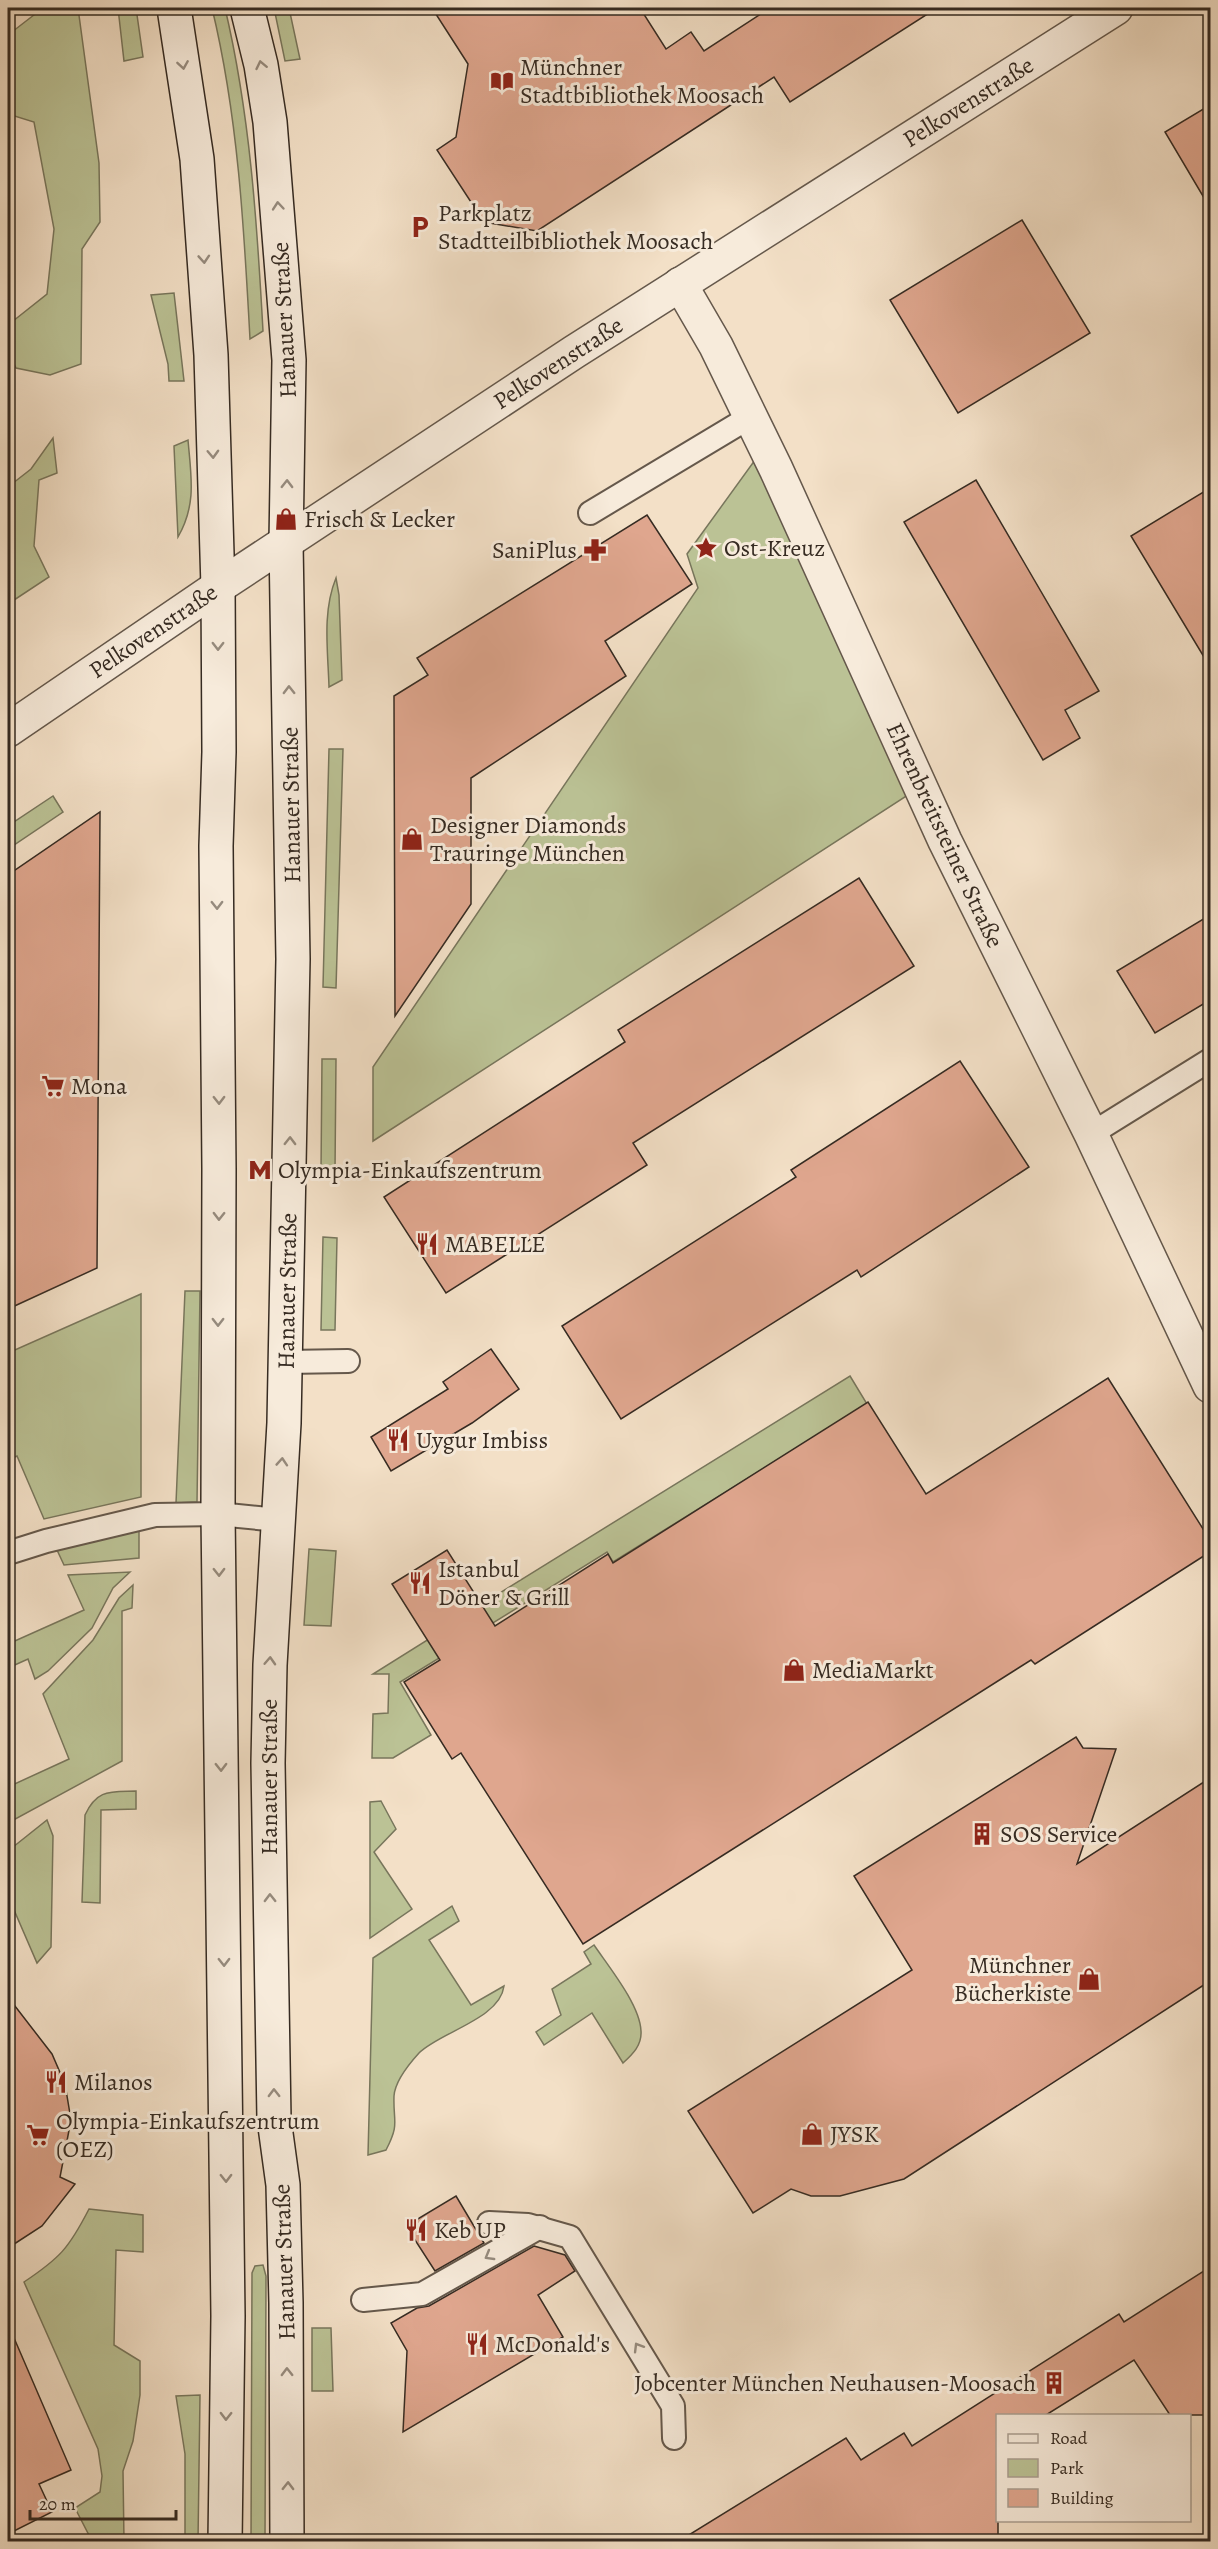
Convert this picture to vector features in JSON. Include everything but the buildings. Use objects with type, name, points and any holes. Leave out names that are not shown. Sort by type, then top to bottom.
[{"type":"main road","name":"Hanauer Straße","points":[[174,8],[198,170],[211,355],[218,587],[219,752],[216,846],[219,1169],[218,1514],[228,2293],[225,2541]]},
{"type":"main road","name":"Hanauer Straße","points":[[247,8],[261,65],[270,122],[283,262],[289,360],[286,543],[293,958],[286,1362],[270,1665],[268,1763],[274,2119],[283,2185],[286,2303],[287,2541]]},
{"type":"main road","name":"Pelkovenstraße","points":[[8,730],[218,587],[680,284],[1116,8]]},
{"type":"main road","name":"Ehrenbreitsteiner Straße","points":[[680,284],[716,346],[945,841],[1091,1134],[1210,1386]]},
{"type":"lane","points":[[590,513],[750,417]]},
{"type":"lane","points":[[1091,1134],[1210,1060]]},
{"type":"lane","points":[[286,1362],[348,1361]]},
{"type":"lane","points":[[8,1553],[46,1541],[155,1515],[218,1514],[278,1520]]},
{"type":"lane","points":[[489,2223],[540,2227],[570,2236],[673,2406],[674,2438]]},
{"type":"lane","points":[[363,2300],[422,2294],[540,2227]]},
{"type":"green space","points":[[43,8],[78,8],[99,163],[100,222],[82,249],[81,364],[50,375],[16,368],[8,351],[8,325],[47,294],[54,229],[34,122],[8,114],[8,35]]},
{"type":"green space","points":[[118,8],[136,8],[143,57],[124,61]]},
{"type":"green space","points":[[212,8],[225,8],[241,88],[251,168],[263,331],[250,339],[234,131]]},
{"type":"green space","points":[[274,8],[289,8],[300,59],[285,61]]},
{"type":"green space","points":[[174,293],[184,381],[169,381],[168,364],[151,295]]},
{"type":"green space","points":[[53,438],[57,473],[39,480],[34,546],[49,577],[8,604],[8,487],[31,469]]},
{"type":"green space","points":[[188,440],[190,501],[184,525],[178,537],[174,446]]},
{"type":"green space","points":[[755,460],[908,795],[373,1141],[373,1067],[698,588],[687,554]]},
{"type":"green space","points":[[336,578],[339,595],[342,680],[329,687],[327,618]]},
{"type":"green space","points":[[329,749],[343,749],[336,988],[323,987]]},
{"type":"green space","points":[[53,796],[63,812],[8,849],[8,826]]},
{"type":"green space","points":[[322,1059],[336,1059],[335,1171],[321,1171]]},
{"type":"green space","points":[[323,1237],[337,1238],[335,1330],[321,1330]]},
{"type":"green space","points":[[185,1291],[200,1291],[197,1502],[176,1503]]},
{"type":"green space","points":[[141,1294],[141,1497],[44,1519],[17,1456],[8,1460],[8,1353]]},
{"type":"green space","points":[[850,1376],[867,1404],[613,1562],[607,1552],[480,1631],[469,1612]]},
{"type":"green space","points":[[139,1530],[139,1558],[64,1565],[57,1550]]},
{"type":"green space","points":[[309,1549],[336,1551],[331,1626],[304,1625]]},
{"type":"green space","points":[[130,1572],[113,1588],[92,1628],[48,1671],[35,1679],[28,1659],[8,1668],[8,1644],[84,1610],[68,1575]]},
{"type":"green space","points":[[133,1585],[132,1608],[122,1611],[122,1761],[8,1823],[8,1787],[69,1759],[43,1694],[93,1640],[119,1598]]},
{"type":"green space","points":[[456,1622],[467,1641],[400,1682],[431,1735],[393,1758],[372,1758],[373,1714],[388,1713],[389,1674],[373,1674]]},
{"type":"green space","points":[[136,1791],[136,1809],[101,1810],[100,1903],[82,1902],[85,1815],[94,1800],[100,1796],[112,1792]]},
{"type":"green space","points":[[381,1801],[396,1829],[374,1852],[412,1909],[370,1938],[370,1802]]},
{"type":"green space","points":[[47,1820],[53,1836],[51,1947],[37,1963],[8,1896],[8,1851]]},
{"type":"green space","points":[[452,1906],[459,1921],[429,1940],[471,2005],[504,1986],[500,1997],[481,2016],[429,2045],[411,2062],[395,2090],[395,2123],[386,2150],[368,2155],[373,1958]]},
{"type":"green space","points":[[594,1945],[630,1998],[639,2021],[641,2036],[638,2045],[623,2063],[592,2013],[544,2045],[536,2032],[561,2015],[552,1989],[591,1964],[584,1952]]},
{"type":"green space","points":[[89,2209],[143,2215],[143,2252],[116,2250],[114,2345],[140,2361],[140,2395],[133,2441],[123,2471],[124,2541],[92,2541],[75,2508],[100,2492],[102,2476],[98,2449],[24,2282],[55,2259],[69,2243]]},
{"type":"green space","points":[[263,2265],[266,2276],[265,2541],[251,2542],[252,2273],[255,2266]]},
{"type":"green space","points":[[312,2328],[331,2328],[333,2391],[312,2391]]},
{"type":"green space","points":[[200,2395],[198,2541],[185,2541],[185,2454],[176,2396]]},
{"type":"place","name":"Münchner Stadtbibliothek Moosach","points":[[502,81]]},
{"type":"place","name":"Parkplatz Stadtteilbibliothek Moosach","points":[[420,227]]},
{"type":"place","name":"Frisch & Lecker","points":[[286,519]]},
{"type":"place","name":"Ost-Kreuz","points":[[706,548]]},
{"type":"place","name":"SaniPlus","points":[[595,550]]},
{"type":"place","name":"Designer Diamonds Trauringe München","points":[[412,839]]},
{"type":"place","name":"Mona","points":[[53,1086]]},
{"type":"place","name":"Olympia-Einkaufszentrum","points":[[260,1170]]},
{"type":"place","name":"MABELLE","points":[[427,1244]]},
{"type":"place","name":"Uygur Imbiss","points":[[398,1440]]},
{"type":"place","name":"Istanbul Döner & Grill","points":[[420,1583]]},
{"type":"place","name":"MediaMarkt","points":[[794,1670]]},
{"type":"place","name":"SOS Service","points":[[982,1834]]},
{"type":"place","name":"Münchner Bücherkiste","points":[[1089,1979]]},
{"type":"place","name":"Milanos","points":[[56,2082]]},
{"type":"place","name":"JYSK","points":[[812,2134]]},
{"type":"place","name":"Olympia-Einkaufszentrum (OEZ)","points":[[38,2135]]},
{"type":"place","name":"Keb UP","points":[[416,2230]]},
{"type":"place","name":"McDonald's","points":[[477,2344]]},
{"type":"place","name":"Jobcenter München Neuhausen-Moosach","points":[[1054,2383]]}]
